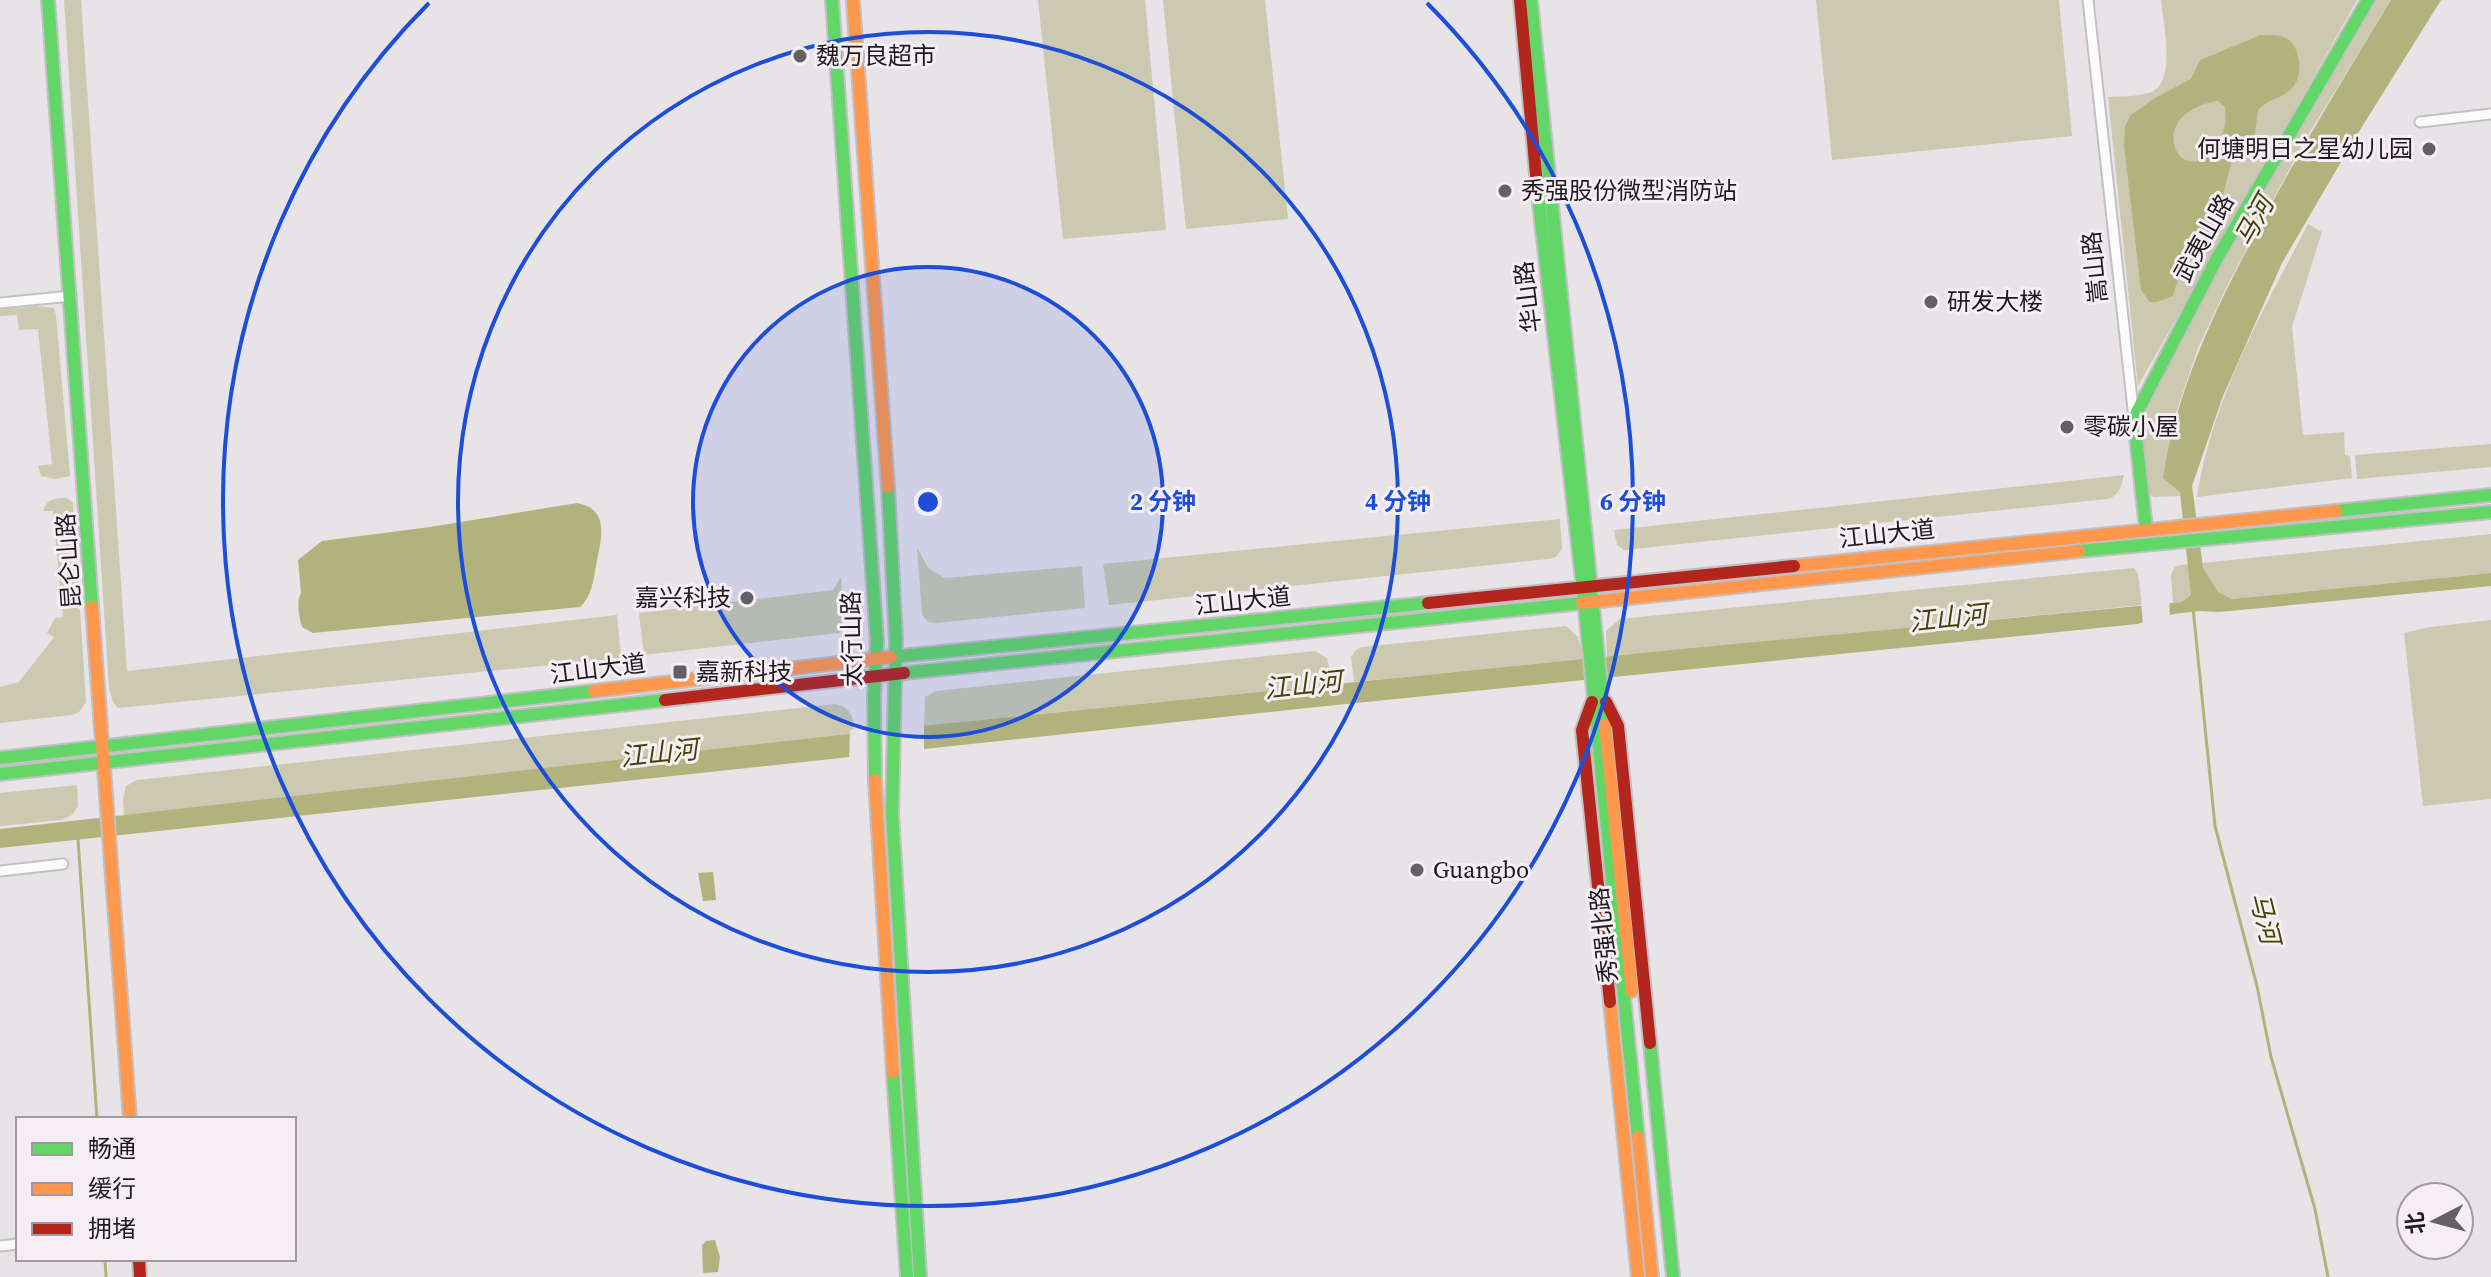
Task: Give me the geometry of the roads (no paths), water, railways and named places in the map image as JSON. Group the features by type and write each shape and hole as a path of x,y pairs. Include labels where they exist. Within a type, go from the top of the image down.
{"street":[{"name":"昆仑山路","path":"48,0 130,1117"},
{"name":"太行山路","path":"832,0 875,612 875,815 907,1277"},
{"name":"太行山路","path":"853,0 890,507 896,657 892,814 920,1277"},
{"name":"华山路","path":"1520,0 1540,212 1588,589"},
{"name":"华山路","path":"1531,0 1588,589"},
{"name":"嵩山路","path":"2088,0 2146,529"},
{"name":"武夷山路","path":"2134,418 2216,260 2368,0"},
{"path":"2420,122 2491,114"},
{"path":"0,303 71,296"},
{"name":"江山大道","path":"0,758 876,659 2491,495"},
{"name":"江山大道","path":"0,774 896,674 2148,544 2491,512"},
{"name":"秀强北路","path":"1588,589 1652,1277"},
{"path":"1598,693 1582,730 1638,1277"},
{"path":"1598,693 1618,726 1673,1277"},
{"name":"秀强北路","path":"1598,693 1660,1277"},
{"path":"0,871 63,864"}],"waterway":[{"name":"马河","path":"2193,608 2215,826 2257,986 2271,1057 2315,1209 2328,1277"},
{"path":"78,839 97,1117"},
{"path":"105,1261 106,1277"}],"place":[{"name":"魏万良超市","path":"800,56"},
{"name":"何塘明日之星幼儿园","path":"2429,149"},
{"name":"秀强股份微型消防站","path":"1505,191"},
{"name":"研发大楼","path":"1931,302"},
{"name":"零碳小屋","path":"2067,427"},
{"name":"嘉兴科技","path":"747,598"},
{"name":"嘉新科技","path":"680,672"},
{"name":"Guangbo","path":"1417,870"}],"water label":[{"name":"江山河","path":"1948,618"},
{"name":"江山河","path":"1303,685"},
{"name":"江山河","path":"659,753"}]}
